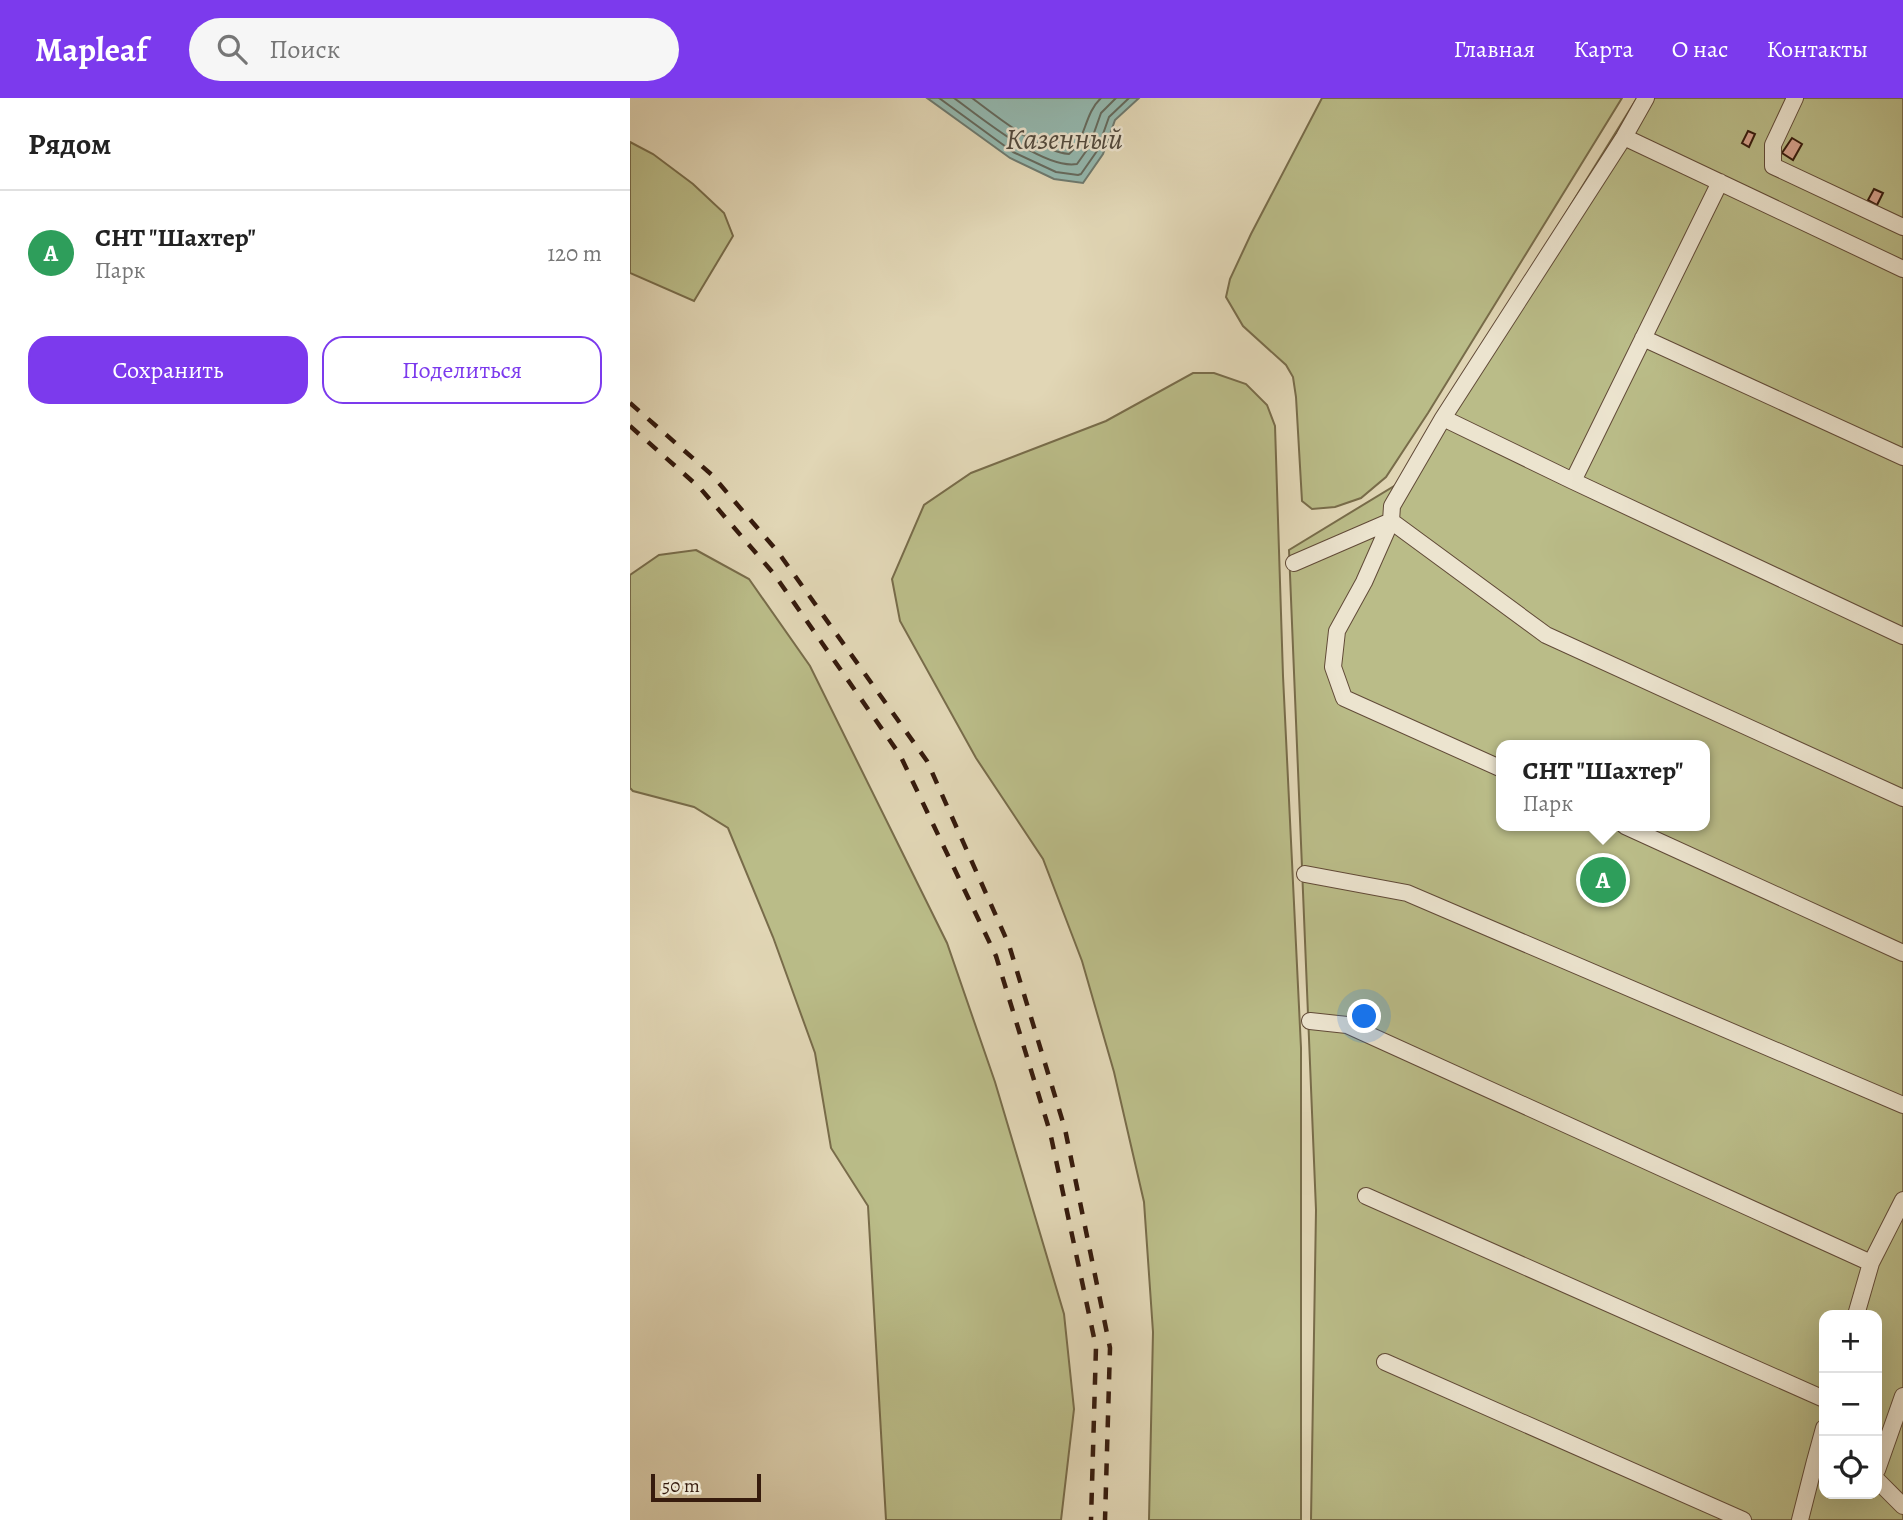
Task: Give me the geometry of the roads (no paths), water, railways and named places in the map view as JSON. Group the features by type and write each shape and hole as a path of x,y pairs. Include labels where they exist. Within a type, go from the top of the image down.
{"lane":[{"path":"1496,766 1344,698 1333,667 1336,631 1364,582 1391,521 1392,506 1443,418 1624,137 1646,98"},
{"path":"1795,98 1773,145 1773,166 1903,227"},
{"path":"1624,137 1903,269"},
{"path":"1573,481 1720,182"},
{"path":"1643,338 1903,457"},
{"path":"1443,418 1903,636"},
{"path":"1294,563 1391,521"},
{"path":"1391,521 1546,635 1903,798"},
{"path":"1636,831 1903,953"},
{"path":"1305,874 1407,893 1903,1105"},
{"path":"1310,1021 1347,1025 1871,1263"},
{"path":"1366,1196 1819,1397"},
{"path":"1857,1310 1871,1263 1903,1200"},
{"path":"1385,1362 1743,1520"},
{"path":"1882,1456 1903,1396"},
{"path":"1800,1520 1819,1465"},
{"path":"1882,1485 1903,1506"}],"water":[{"name":"Казенный","path":"927,98 1139,98 1115,120 1103,154 1083,183 1054,179 1010,158"}],"railway":[{"path":"630,403 712,475 778,552 927,761 1009,945 1065,1129 1110,1348 1105,1520"},
{"path":"630,426 700,488 774,574 900,755 996,956 1050,1132 1096,1347 1091,1520"}],"place":[{"name":"СНТ \"Шахтер\"","path":"1603,880"}]}
